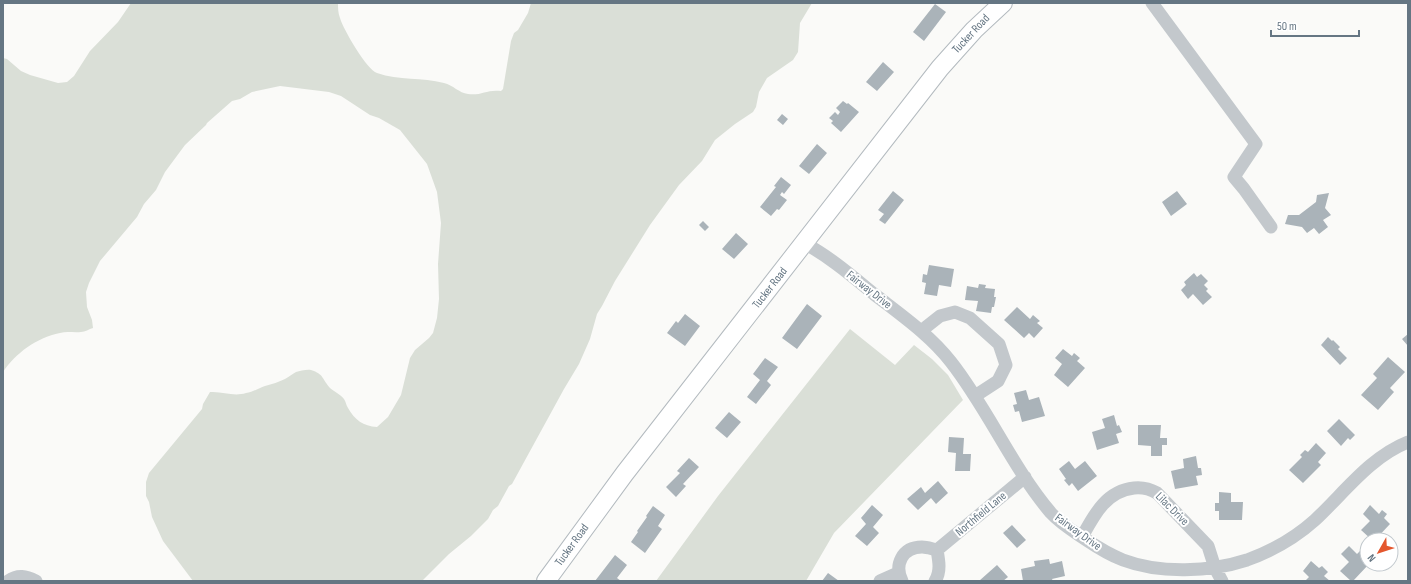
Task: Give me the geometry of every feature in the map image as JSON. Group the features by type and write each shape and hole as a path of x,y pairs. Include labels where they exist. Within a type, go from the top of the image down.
{"main road":[{"name":"Tucker Road","path":"546,581 625,473 940,68 974,30 1004,3"}],"street":[{"path":"1152,3 1256,144 1234,177 1271,227"},
{"name":"Fairway Drive","path":"804,243 829,259 921,331 949,360 975,396 1025,477 1052,513 1065,526 1082,538 1109,554 1124,560 1146,567 1168,569 1215,568 1238,563 1261,555 1297,535 1314,521 1368,468 1389,452 1408,442"},
{"path":"921,331 940,316 955,312 970,318 998,344 1006,365 998,381 975,396"},
{"name":"Northfield Lane","path":"938,550 1025,477"},
{"name":"Lilac Drive","path":"1082,538 1098,511 1113,495 1132,488 1151,489 1158,493 1208,546 1215,568 1222,581"},
{"path":"880,581 900,577 899,563 904,555 913,548 921,547 938,550 940,566 938,577 934,581"},
{"path":"8,581 12,578 27,576 36,581"}],"shaded area":[{"path":"131,3 338,3 339,16 346,31 367,65 377,73 394,77 436,81 450,85 468,94 477,94 501,91 503,89 511,41 514,33 518,30 528,13 531,3 812,3 800,23 798,52 793,60 767,78 759,92 756,107 753,112 715,140 702,161 679,185 650,225 615,281 597,314 590,339 579,364 512,484 509,486 498,506 493,510 488,519 471,536 449,554 422,581 193,581 163,541 152,517 149,502 146,496 146,482 149,473 202,409 203,404 210,392 241,394 254,391 280,381 296,372 304,370 311,370 318,373 330,388 344,399 348,408 360,422 377,427 388,417 401,395 410,358 415,350 433,333 437,318 439,299 438,264 441,223 437,192 427,164 400,130 379,118 370,115 341,96 329,92 280,86 252,92 240,99 232,101 185,145 165,172 156,190 144,204 137,217 100,261 86,292 87,307 92,320 93,328 82,332 63,332 51,335 27,347 8,365 3,372 3,58 7,59 21,71 30,75 58,83 67,82 74,76 90,51 118,22"},
{"path":"850,329 895,365 914,345 932,359 948,375 963,400 834,533 806,581 656,581 718,496"}],"building":[{"path":"935,4 946,12 924,41 913,32"},
{"path":"883,62 894,72 877,91 866,82"},
{"path":"843,101 859,112 841,132 831,123 833,121 829,118 835,112 838,115 840,112 836,108"},
{"path":"782,114 788,119 783,125 777,120"},
{"path":"817,144 827,153 809,174 799,166"},
{"path":"781,177 791,185 784,194 782,192 780,195 787,200 779,210 777,209 771,216 760,207 776,187 774,186"},
{"path":"893,191 904,200 885,224 879,220 884,214 878,210"},
{"path":"1177,191 1187,204 1171,216 1162,202"},
{"path":"1329,193 1325,208 1331,215 1323,220 1328,227 1319,234 1314,228 1307,233 1302,227 1285,224 1288,215 1299,215 1316,202 1317,195"},
{"path":"703,221 709,227 705,231 699,225"},
{"path":"736,233 748,244 734,259 722,249"},
{"path":"929,265 954,269 951,287 939,285 937,296 924,294 926,283 922,282 923,274 927,275"},
{"path":"1194,273 1197,277 1201,274 1208,281 1204,285 1208,289 1206,291 1212,297 1203,305 1193,294 1188,299 1181,290 1186,285 1184,282"},
{"path":"979,284 986,285 985,288 995,289 994,297 996,297 991,313 976,311 978,301 965,300 967,286 978,288"},
{"path":"807,304 822,316 797,349 782,338"},
{"path":"1017,307 1030,319 1033,315 1040,321 1037,323 1043,328 1034,338 1029,333 1024,338 1004,320"},
{"path":"685,314 700,326 685,346 667,333 676,321 678,323"},
{"path":"1408,334 1408,346 1402,339"},
{"path":"1328,337 1340,347 1338,349 1347,358 1340,365 1321,345"},
{"path":"1063,349 1072,356 1074,353 1080,358 1077,361 1085,368 1068,387 1054,375 1062,364 1055,358"},
{"path":"1388,357 1405,372 1390,388 1394,392 1378,410 1361,395 1377,378 1373,374"},
{"path":"765,358 778,367 767,381 771,385 756,404 747,397 760,380 753,374"},
{"path":"1026,390 1029,400 1039,397 1045,416 1022,422 1019,411 1015,412 1013,405 1017,404 1014,393"},
{"path":"729,412 741,422 727,438 715,428"},
{"path":"1114,415 1117,426 1119,425 1122,432 1116,434 1119,443 1097,450 1092,432 1105,428 1102,419"},
{"path":"1339,419 1355,435 1350,440 1348,438 1341,446 1327,431"},
{"path":"1138,425 1161,425 1160,438 1167,438 1167,445 1162,445 1162,456 1151,456 1151,446 1138,445"},
{"path":"949,437 964,438 963,454 971,454 970,471 955,471 956,453 948,452"},
{"path":"1316,443 1326,453 1318,462 1321,465 1303,483 1289,470 1302,457 1300,455 1305,450 1308,452"},
{"path":"1196,456 1198,468 1201,468 1202,475 1196,476 1198,485 1175,489 1171,471 1184,468 1183,459"},
{"path":"689,458 699,467 683,484 686,486 676,497 666,487 680,473 677,471"},
{"path":"1069,461 1075,469 1085,461 1097,476 1078,491 1072,483 1069,486 1064,480 1066,479 1059,469"},
{"path":"938,481 948,493 936,504 931,498 918,510 907,499 921,487 925,493"},
{"path":"1219,492 1231,493 1231,502 1243,502 1242,520 1219,520 1219,511 1215,511 1215,503 1219,503"},
{"path":"872,505 883,515 873,527 879,533 867,546 855,536 866,524 861,518"},
{"path":"1370,505 1379,514 1382,510 1387,514 1384,518 1390,524 1382,532 1363,532 1361,530 1370,521 1363,514"},
{"path":"653,506 665,515 658,526 662,529 645,553 631,542"},
{"path":"1012,525 1026,540 1017,548 1003,533"},
{"path":"1349,546 1357,554 1359,552 1359,572 1361,572 1353,581 1351,581 1340,571 1349,562 1341,554"},
{"path":"615,555 627,565 617,578 621,581 595,581"},
{"path":"1049,559 1050,564 1062,561 1065,576 1052,579 1053,581 1023,581 1021,569 1035,566 1034,561"},
{"path":"1311,561 1319,568 1322,566 1328,572 1324,576 1330,581 1305,581 1309,577 1303,571"},
{"path":"997,565 1008,577 1003,581 979,581"},
{"path":"828,573 839,581 822,581"}]}
